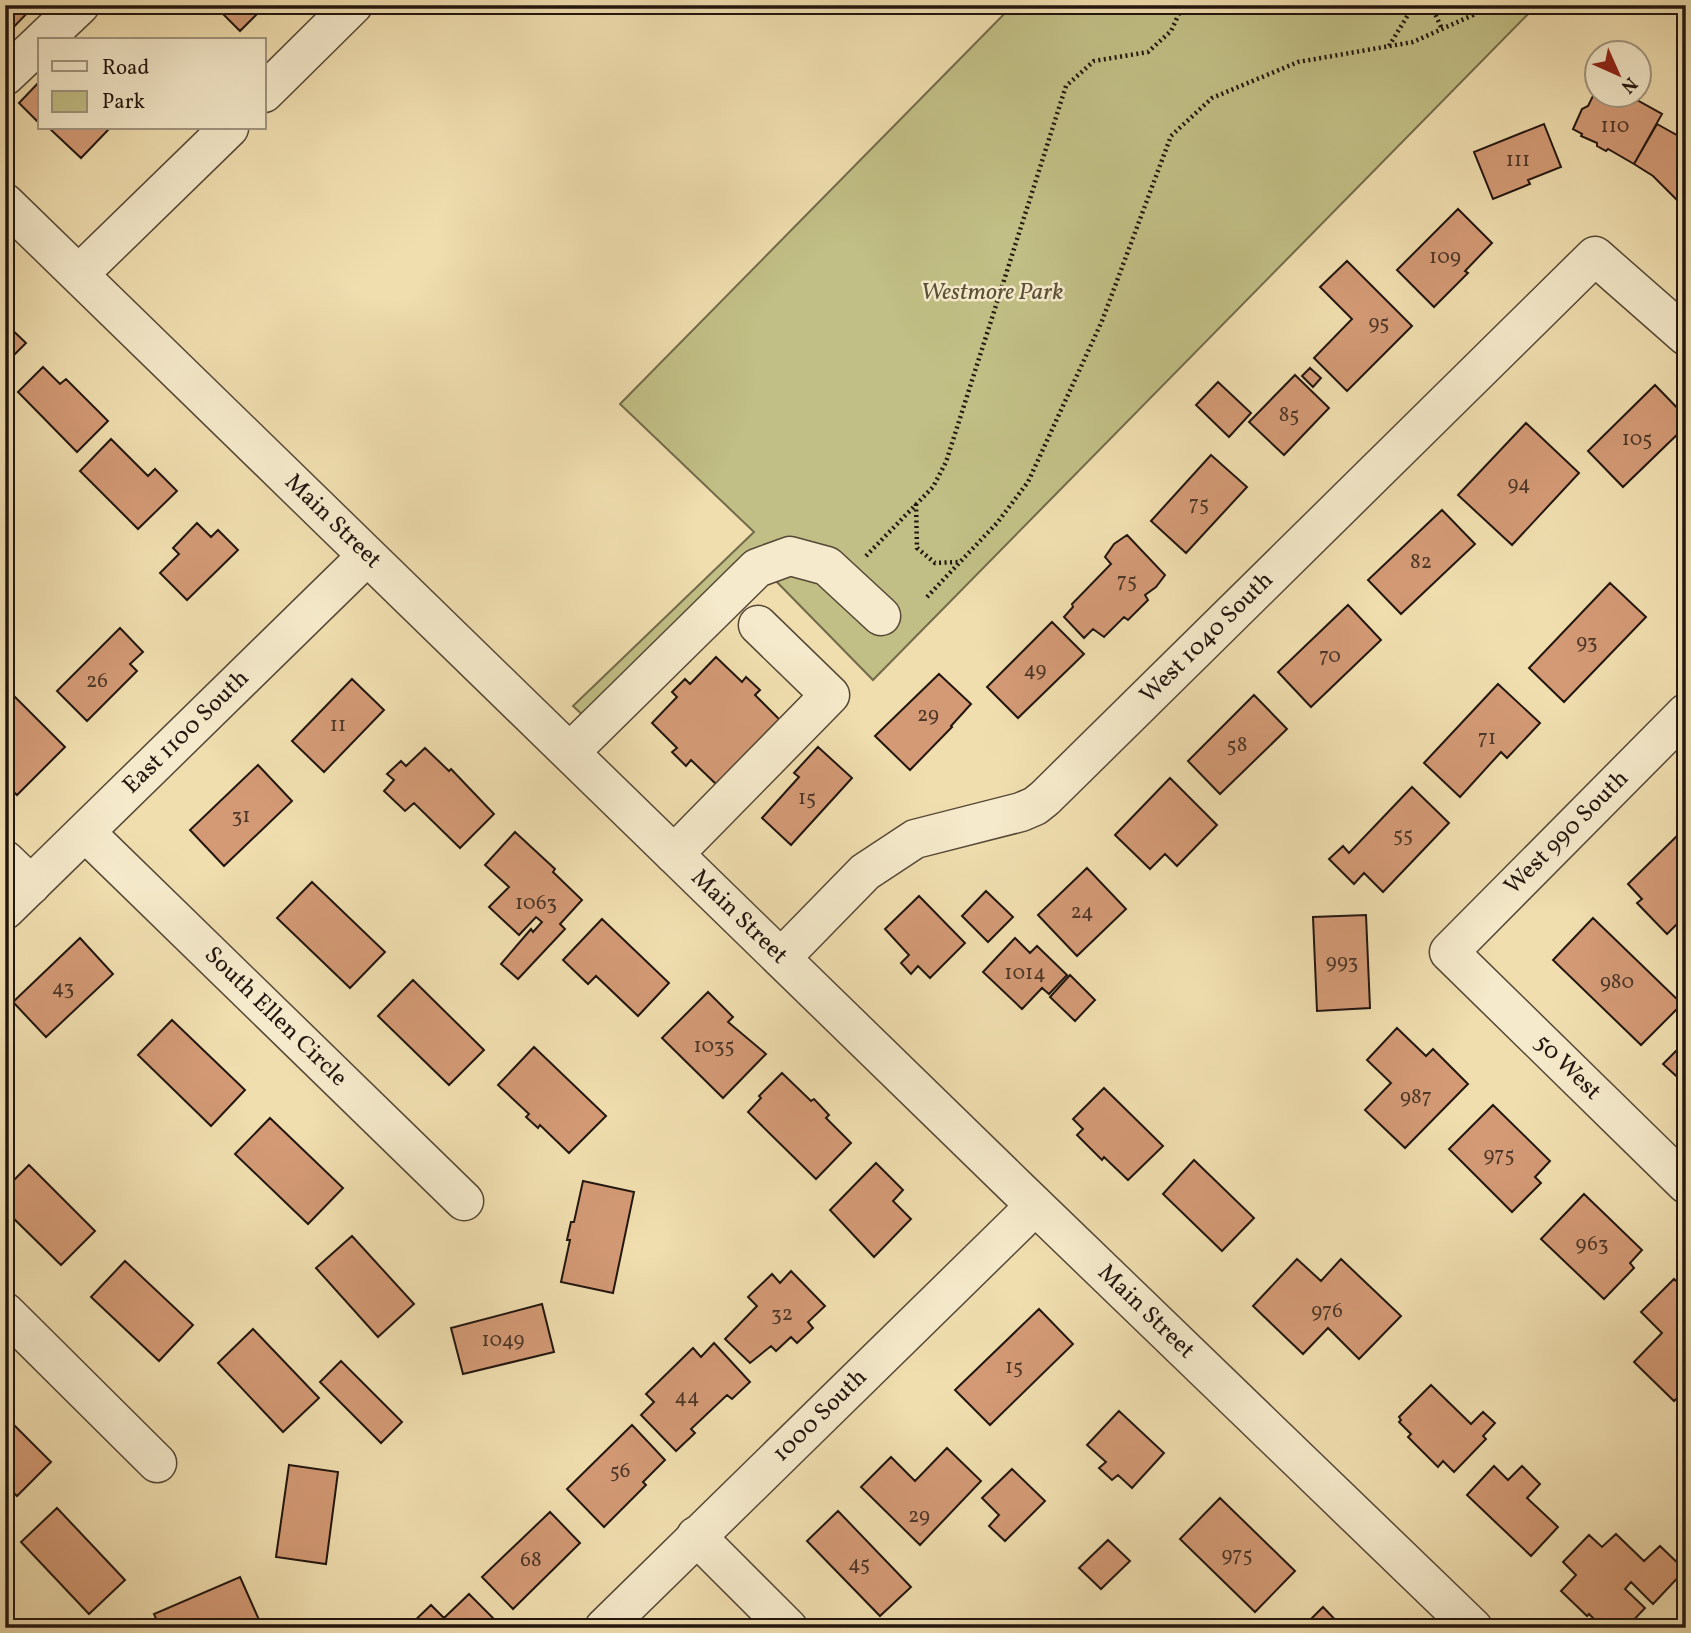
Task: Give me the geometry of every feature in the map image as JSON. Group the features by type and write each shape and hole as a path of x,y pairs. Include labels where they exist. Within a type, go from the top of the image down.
{"street":[{"path":"46,38 80,5"},
{"path":"266,91 354,5"},
{"path":"5,76 38,46"},
{"path":"79,274 227,130"},
{"name":"Main Street","path":"5,203 1035,1206 1473,1628"},
{"name":"West 1040 South","path":"782,957 865,872 915,839 1021,812 1045,798 1595,256 1686,336"},
{"name":"East 1100 South","path":"14,885 86,833 367,556"},
{"path":"570,752 757,568 790,556 827,566 881,616"},
{"path":"674,854 830,695 758,625"},
{"name":"West 990 South","path":"1449,952 1686,713"},
{"name":"South Ellen Circle","path":"86,833 464,1201"},
{"name":"50 West","path":"1449,952 1686,1184"},
{"name":"1000 South","path":"604,1628 1035,1206"},
{"path":"5,1312 157,1463"},
{"path":"696,1536 788,1628"}],"path":[{"path":"875,546 933,487 946,462 1066,86 1094,61 1148,52 1171,31 1183,5"},
{"path":"1389,46 1414,5"},
{"path":"1431,5 1442,29"},
{"path":"927,597 997,523 1028,482 1102,321 1171,136 1212,98 1298,62 1413,41 1473,15 1483,5"},
{"path":"916,504 916,548 935,563 960,562"}],"green space":[{"name":"Westmore Park","path":"1013,5 1537,5 873,680 768,573 602,733 573,706 754,532 620,404"}],"building":[{"path":"5,5 35,5 5,36"},
{"path":"214,5 266,5 240,31"},
{"path":"38,83 38,122 19,103"},
{"path":"1651,108 1662,114 1634,164 1608,149 1606,151 1597,146 1597,143 1573,129 1582,109"},
{"path":"1544,124 1561,167 1528,180 1530,184 1493,199 1474,152"},
{"path":"1657,124 1684,139 1686,137 1686,201 1682,205 1653,176 1634,164"},
{"path":"51,130 108,130 81,158"},
{"path":"1458,209 1492,243 1465,271 1468,273 1434,307 1397,270"},
{"path":"1347,261 1412,326 1347,391 1314,358 1352,319 1320,287"},
{"path":"5,323 26,343 5,364"},
{"path":"43,367 60,384 66,379 108,421 77,452 18,392"},
{"path":"1310,368 1321,378 1313,387 1302,376"},
{"path":"1295,375 1329,408 1284,455 1249,422"},
{"path":"1218,382 1251,413 1229,437 1196,405"},
{"path":"1655,385 1686,417 1686,426 1623,487 1588,451"},
{"path":"1526,423 1579,473 1512,545 1458,495"},
{"path":"111,439 148,476 155,469 177,491 138,529 80,471"},
{"path":"1211,455 1247,487 1186,553 1151,521"},
{"path":"1442,510 1475,544 1401,614 1368,580"},
{"path":"197,523 211,537 218,530 238,550 187,600 160,573 179,554 173,548"},
{"path":"1127,535 1165,575 1156,587 1145,595 1148,600 1128,620 1124,617 1104,637 1093,629 1084,638 1064,617 1073,607 1072,604 1111,564 1105,557 1114,544"},
{"path":"1610,583 1646,617 1564,702 1529,668"},
{"path":"1348,605 1381,640 1311,707 1278,672"},
{"path":"1052,622 1084,654 1018,718 987,687"},
{"path":"120,628 143,652 130,664 137,671 87,721 57,691"},
{"path":"716,657 742,682 746,677 760,690 755,695 781,721 717,785 691,760 686,766 672,752 677,748 652,723 677,697 672,692 685,679 690,684"},
{"path":"939,674 971,704 910,770 875,736"},
{"path":"352,679 384,710 324,772 292,741"},
{"path":"1498,684 1540,723 1507,758 1501,752 1460,797 1424,763"},
{"path":"13,695 65,747 17,795 5,784 5,702"},
{"path":"1254,695 1287,729 1220,794 1188,761"},
{"path":"818,747 852,778 791,845 762,818 799,777 794,773"},
{"path":"425,748 449,771 451,769 494,814 460,848 414,803 405,811 384,791 394,780 387,774 401,761 406,766"},
{"path":"258,765 292,801 224,866 190,830"},
{"path":"1170,778 1217,825 1177,866 1165,854 1150,869 1115,835"},
{"path":"1412,787 1449,823 1383,892 1364,873 1354,884 1329,859 1343,846 1349,853"},
{"path":"515,832 555,869 553,872 582,900 560,924 565,929 518,979 501,964 531,929 533,932 542,922 536,917 519,935 489,907 509,887 485,865"},
{"path":"1681,832 1686,837 1686,915 1667,934 1637,903 1642,899 1628,884"},
{"path":"1087,868 1126,909 1077,956 1038,915"},
{"path":"312,882 385,952 350,988 277,918"},
{"path":"986,891 1013,917 988,942 962,916"},
{"path":"919,896 965,943 930,978 918,966 911,974 901,963 909,955 885,929"},
{"path":"1366,915 1370,1008 1317,1011 1313,917"},
{"path":"1593,918 1682,1004 1641,1045 1553,960"},
{"path":"602,919 669,983 638,1016 596,976 588,984 563,960"},
{"path":"80,938 113,974 46,1037 13,1002"},
{"path":"1015,938 1030,953 1037,946 1067,975 1049,994 1042,988 1022,1009 983,972"},
{"path":"1070,975 1095,1000 1075,1021 1050,997"},
{"path":"413,980 484,1050 449,1085 378,1016"},
{"path":"708,992 733,1017 728,1022 766,1054 723,1098 662,1038"},
{"path":"172,1020 245,1090 211,1126 138,1055"},
{"path":"1397,1028 1426,1056 1433,1049 1468,1084 1405,1148 1365,1110 1391,1083 1367,1060"},
{"path":"1686,1041 1686,1085 1663,1064"},
{"path":"534,1047 606,1116 569,1153 540,1125 538,1128 526,1117 529,1114 498,1085"},
{"path":"782,1073 811,1101 814,1099 829,1115 826,1118 851,1143 816,1179 748,1112 761,1098 759,1096"},
{"path":"1104,1088 1163,1146 1128,1180 1104,1157 1102,1160 1077,1135 1083,1129 1073,1119"},
{"path":"1493,1105 1550,1161 1535,1177 1541,1183 1512,1212 1449,1149"},
{"path":"270,1118 343,1188 308,1224 235,1154"},
{"path":"1194,1160 1254,1218 1222,1251 1163,1194"},
{"path":"876,1163 903,1190 893,1201 911,1219 874,1257 830,1210"},
{"path":"29,1165 95,1231 61,1265 5,1210 5,1189"},
{"path":"583,1181 634,1192 613,1293 561,1282 570,1240 567,1240"},
{"path":"1584,1194 1642,1250 1630,1263 1634,1268 1604,1299 1541,1239"},
{"path":"352,1236 414,1304 378,1337 316,1268"},
{"path":"1297,1259 1321,1281 1341,1259 1401,1316 1359,1359 1328,1328 1303,1354 1253,1306"},
{"path":"125,1261 193,1325 159,1361 91,1297"},
{"path":"791,1271 825,1306 808,1322 813,1328 797,1343 791,1337 776,1351 771,1346 750,1363 725,1339 757,1306 748,1297 772,1274 780,1283"},
{"path":"1674,1279 1686,1290 1686,1390 1674,1401 1634,1362 1662,1333 1641,1312"},
{"path":"542,1304 554,1352 463,1374 451,1328"},
{"path":"1039,1309 1073,1344 990,1425 955,1390"},
{"path":"253,1329 319,1398 283,1432 218,1363"},
{"path":"714,1343 750,1382 732,1399 727,1395 691,1429 695,1433 676,1451 641,1415 654,1402 646,1394 693,1348 701,1357"},
{"path":"341,1361 402,1422 381,1443 320,1382"},
{"path":"1431,1385 1471,1424 1483,1412 1495,1423 1483,1436 1486,1439 1454,1472 1443,1461 1438,1467 1408,1437 1411,1434 1399,1422 1399,1417"},
{"path":"1119,1411 1164,1453 1132,1488 1118,1475 1112,1480 1099,1468 1106,1462 1087,1445"},
{"path":"5,1416 51,1462 17,1496 5,1485"},
{"path":"632,1425 665,1460 643,1482 646,1485 604,1527 567,1489"},
{"path":"947,1448 981,1481 920,1545 861,1487 891,1457 915,1481"},
{"path":"289,1465 338,1472 326,1564 276,1557"},
{"path":"1494,1466 1508,1480 1522,1466 1540,1484 1527,1498 1558,1527 1531,1556 1467,1495"},
{"path":"1012,1469 1045,1501 1005,1541 989,1526 999,1515 982,1498"},
{"path":"1220,1498 1295,1571 1255,1612 1180,1539"},
{"path":"57,1508 125,1580 89,1614 21,1542"},
{"path":"838,1511 911,1587 880,1616 807,1541"},
{"path":"550,1512 580,1543 513,1609 482,1577"},
{"path":"1616,1534 1644,1561 1660,1546 1685,1570 1653,1604 1631,1582 1625,1589 1645,1608 1626,1628 1603,1628 1561,1591 1576,1575 1563,1562 1589,1535 1602,1547"},
{"path":"1108,1540 1130,1561 1101,1589 1079,1568"},
{"path":"240,1577 260,1622 246,1628 160,1628 154,1614"},
{"path":"469,1594 499,1624 496,1628 407,1628 431,1605 444,1618"},
{"path":"1323,1607 1343,1628 1302,1628"}]}
